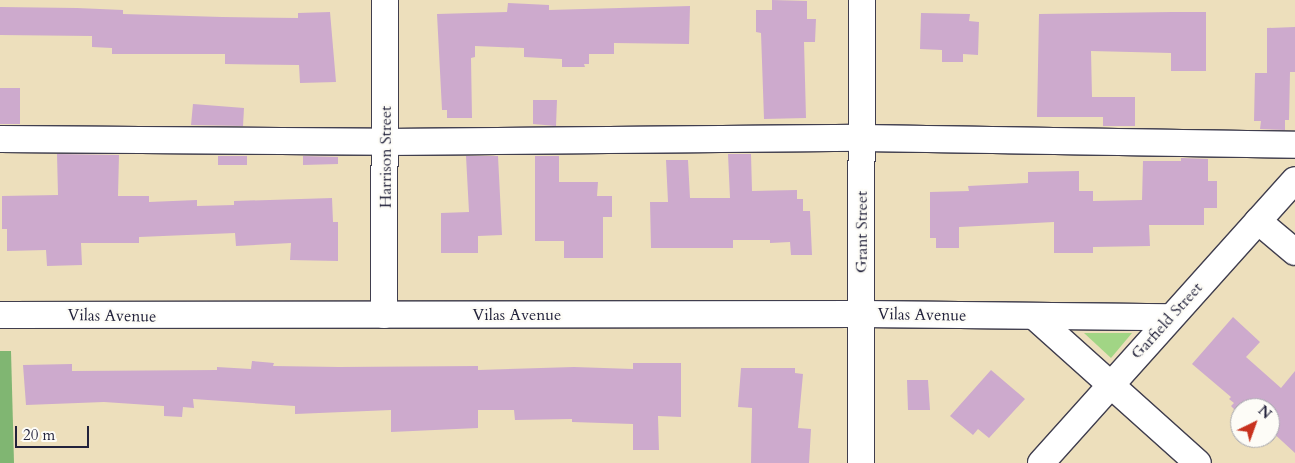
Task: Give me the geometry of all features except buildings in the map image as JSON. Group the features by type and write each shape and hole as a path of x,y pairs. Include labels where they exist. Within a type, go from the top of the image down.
{"street":[{"name":"Harrison Street","path":"384,315 385,0"},
{"name":"Grant Street","path":"861,463 862,0"},
{"path":"0,139 386,142 862,138 1295,145"},
{"name":"Garfield Street","path":"1041,463 1170,317 1295,180"},
{"path":"1258,221 1295,252"},
{"name":"Vilas Avenue","path":"0,315 862,314 1170,317"},
{"path":"1034,316 1198,463"}],"green space":[{"path":"1084,333 1132,333 1111,358"},
{"path":"0,351 11,351 14,463 0,463"}]}
